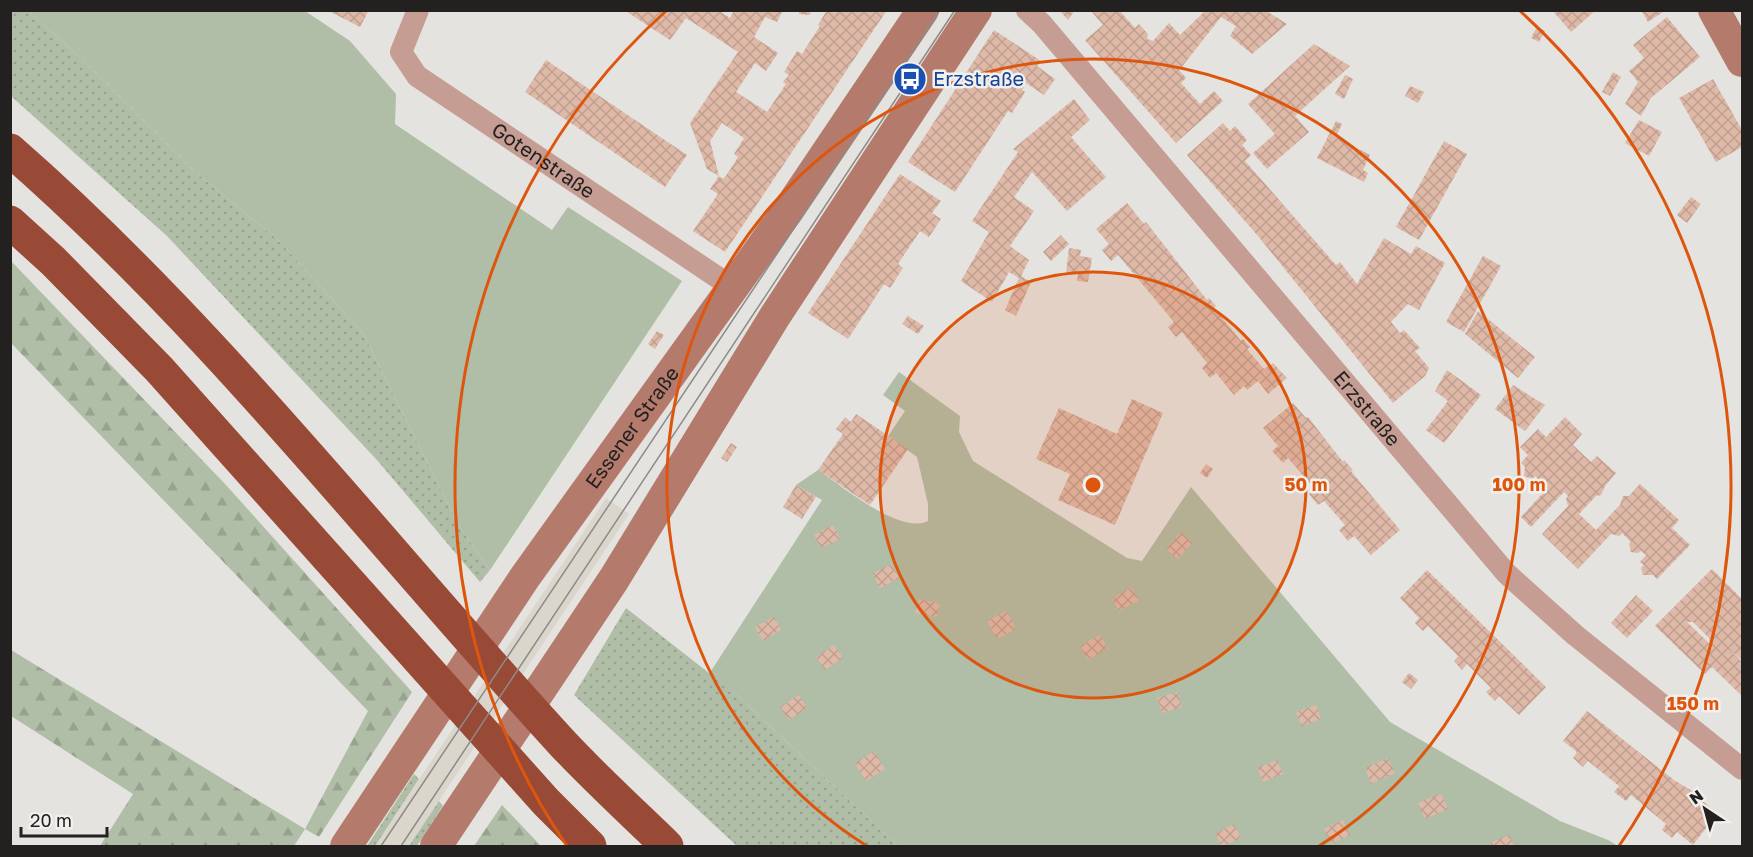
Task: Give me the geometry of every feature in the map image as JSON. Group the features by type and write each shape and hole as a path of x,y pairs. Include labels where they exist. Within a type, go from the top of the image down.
{"highway":[{"path":"10,150 59,193 184,318 273,413 565,745 667,846"},
{"path":"10,222 53,261 159,369 538,794 590,846"}],"main road":[{"name":"Essener Straße","path":"346,846 525,577 787,213 923,10"},
{"path":"436,846 576,636 775,316 976,10"},
{"path":"1714,10 1743,61"}],"street":[{"name":"Gotenstraße","path":"418,10 401,52 417,76 732,287"},
{"name":"Erzstraße","path":"1027,10 1042,24 1506,573 1575,636 1743,769"}],"shaded area":[{"path":"606,498 629,514 409,846 375,846"}],"green space":[{"path":"11,11 28,11 84,61 193,170 278,240 363,333 458,524 490,570 480,582 377,460 167,236 11,96"},
{"path":"28,11 305,11 350,41 396,94 395,124 552,230 568,207 682,281 490,570 458,524 363,333 278,240 193,170 84,61"},
{"path":"11,261 226,485 412,692 319,837 305,829 368,711 11,343"},
{"path":"899,372 960,416 959,432 973,461 1127,558 1142,561 1191,487 1390,722 1560,821 1618,846 898,846 737,695 709,674 822,500 796,485 818,470 856,497 887,515 902,521 916,523 928,521 928,504 917,457 888,436 905,411 883,395"},
{"path":"626,608 737,695 898,846 737,846 574,695"},
{"path":"11,650 305,829 294,846 100,846 133,794 11,716"},
{"path":"414,774 419,779 375,846 367,846"},
{"path":"439,801 443,806 417,846 409,846"},
{"path":"502,805 541,846 474,846"}],"building":[{"path":"327,10 369,10 360,27"},
{"path":"624,10 718,10 730,18 734,10 783,10 777,22 765,17 754,37 778,53 766,71 755,63 736,92 767,112 786,84 783,82 789,75 784,72 797,51 802,54 820,26 818,25 827,10 835,13 837,10 887,10 725,252 693,231 718,194 710,189 719,176 707,169 690,123 738,52 686,18 670,40","holes":["722,123 744,138 734,154 738,157 728,173 723,179 719,176 710,141"]},
{"path":"799,10 811,10 810,15 799,14"},
{"path":"1059,10 1075,10 1068,20"},
{"path":"1090,10 1119,10 1135,28 1139,24 1148,34 1147,39 1153,41 1169,23 1180,35 1206,10 1265,10 1287,24 1252,54 1230,36 1236,26 1221,17 1181,68 1175,65 1186,78 1181,83 1200,104 1214,91 1223,101 1176,143 1085,40 1103,25"},
{"path":"1552,10 1596,10 1571,32"},
{"path":"1641,10 1666,10 1648,22"},
{"path":"1667,17 1700,57 1651,98 1641,116 1625,104 1638,82 1629,71 1644,58 1633,45"},
{"path":"1537,27 1545,31 1539,42 1531,38"},
{"path":"994,30 1041,61 1037,66 1055,79 1044,95 1026,83 1022,90 1025,92 1012,113 1008,111 955,192 908,162"},
{"path":"1314,44 1350,66 1295,116 1309,132 1267,169 1253,153 1275,134 1248,104"},
{"path":"546,60 687,155 665,187 525,92"},
{"path":"1613,72 1621,77 1610,96 1602,92"},
{"path":"1345,75 1353,79 1344,99 1335,94"},
{"path":"1713,79 1742,130 1742,147 1716,162 1679,98"},
{"path":"1410,86 1424,92 1418,103 1405,96"},
{"path":"1074,99 1090,120 1071,137 1106,177 1067,211 1032,172 1014,197 1034,211 1010,246 1029,260 1021,276 1031,282 1016,316 1005,310 1019,278 1009,272 992,302 961,281 989,232 972,221 1018,152 1013,149"},
{"path":"1639,120 1662,132 1649,156 1625,143"},
{"path":"1336,121 1342,124 1336,137 1370,155 1363,170 1368,173 1364,182 1317,158"},
{"path":"1223,123 1230,131 1235,126 1247,140 1242,145 1251,155 1245,161 1336,265 1340,262 1357,284 1384,238 1411,254 1416,246 1445,263 1419,310 1408,304 1391,322 1400,333 1404,330 1420,348 1415,351 1429,368 1425,376 1393,403 1258,236 1187,155"},
{"path":"1444,141 1467,154 1419,240 1396,227"},
{"path":"900,174 941,201 932,213 941,219 929,237 920,231 898,264 903,268 890,288 884,284 848,339 808,313"},
{"path":"1691,197 1701,204 1687,223 1677,215"},
{"path":"1127,203 1144,224 1146,222 1207,300 1209,298 1216,306 1214,308 1241,341 1243,339 1250,347 1247,349 1264,369 1273,363 1287,378 1268,394 1258,381 1247,390 1244,386 1234,395 1216,373 1210,378 1202,368 1207,363 1182,332 1176,337 1168,327 1174,322 1118,255 1111,261 1102,250 1109,244 1096,229"},
{"path":"1061,235 1069,244 1051,261 1043,252"},
{"path":"1069,248 1081,250 1080,256 1092,258 1088,282 1077,281 1078,274 1066,273"},
{"path":"1483,256 1501,266 1464,332 1446,322"},
{"path":"1478,311 1535,357 1518,378 1465,334"},
{"path":"908,316 924,326 918,334 902,324"},
{"path":"657,331 664,335 655,349 648,344"},
{"path":"1447,370 1481,395 1444,443 1426,430 1448,401 1435,391"},
{"path":"1513,385 1545,405 1525,431 1495,409"},
{"path":"1132,399 1163,413 1115,525 1058,500 1070,474 1036,459 1059,408 1117,434"},
{"path":"1293,403 1306,418 1308,417 1343,462 1344,460 1353,470 1351,471 1400,530 1371,555 1354,536 1348,541 1339,530 1345,525 1324,501 1318,505 1309,494 1315,489 1288,458 1283,463 1272,451 1278,446 1263,428"},
{"path":"856,414 908,449 870,505 818,470 843,434 836,429 845,417 851,422"},
{"path":"1565,417 1582,434 1573,445 1591,462 1597,456 1616,473 1601,495 1596,496 1579,514 1596,530 1620,505 1623,496 1629,496 1640,484 1679,520 1672,528 1690,545 1657,579 1653,575 1643,575 1641,568 1644,565 1640,562 1646,555 1641,551 1631,552 1629,544 1631,542 1622,533 1620,536 1611,534 1578,569 1542,534 1568,506 1566,499 1568,496 1564,492 1531,527 1521,517 1543,493 1544,485 1535,476 1532,479 1524,476 1525,467 1521,463 1528,455 1520,447 1538,429 1546,437"},
{"path":"731,443 737,447 727,462 721,458"},
{"path":"1206,464 1213,469 1207,478 1200,473"},
{"path":"796,485 816,497 802,519 783,507"},
{"path":"833,525 840,539 821,548 814,535"},
{"path":"1181,532 1192,543 1178,559 1166,549"},
{"path":"891,564 899,578 880,588 872,574"},
{"path":"1712,569 1742,599 1742,660 1729,649 1742,662 1742,696 1712,667 1705,674 1655,626","holes":["1687,622 1693,622 1709,638 1710,644"]},
{"path":"1427,570 1546,687 1519,715 1499,696 1495,701 1486,692 1491,688 1467,664 1462,670 1454,661 1458,656 1428,626 1423,631 1415,623 1419,618 1400,598"},
{"path":"1131,587 1139,600 1119,611 1112,599"},
{"path":"1636,595 1653,611 1627,638 1611,623"},
{"path":"919,599 940,604 937,617 915,613"},
{"path":"1006,611 1016,629 997,639 987,621"},
{"path":"774,617 781,630 763,641 755,627"},
{"path":"1100,635 1108,648 1088,660 1080,646"},
{"path":"834,645 843,658 825,670 816,657"},
{"path":"1409,673 1418,680 1411,689 1402,682"},
{"path":"1178,692 1182,707 1162,713 1157,698"},
{"path":"799,695 807,708 789,720 780,707"},
{"path":"1316,705 1321,719 1301,726 1296,712"},
{"path":"1587,711 1674,780 1692,791 1717,814 1693,845 1677,832 1672,838 1662,830 1666,824 1631,795 1626,801 1614,792 1619,786 1588,761 1583,767 1573,758 1577,752 1563,741"},
{"path":"874,751 885,769 866,781 855,763"},
{"path":"1388,758 1395,773 1371,784 1365,768"},
{"path":"1277,760 1283,774 1263,782 1257,768"},
{"path":"1441,793 1448,809 1425,819 1418,803"},
{"path":"1343,820 1350,835 1331,844 1324,829"},
{"path":"1234,824 1241,838 1222,846 1215,834"},
{"path":"1509,835 1514,846 1491,846 1490,843"}],"tram line":[{"path":"381,846 940,10"},
{"path":"401,846 955,10"}],"place":[{"name":"Erzstraße","path":"910,79"}]}
